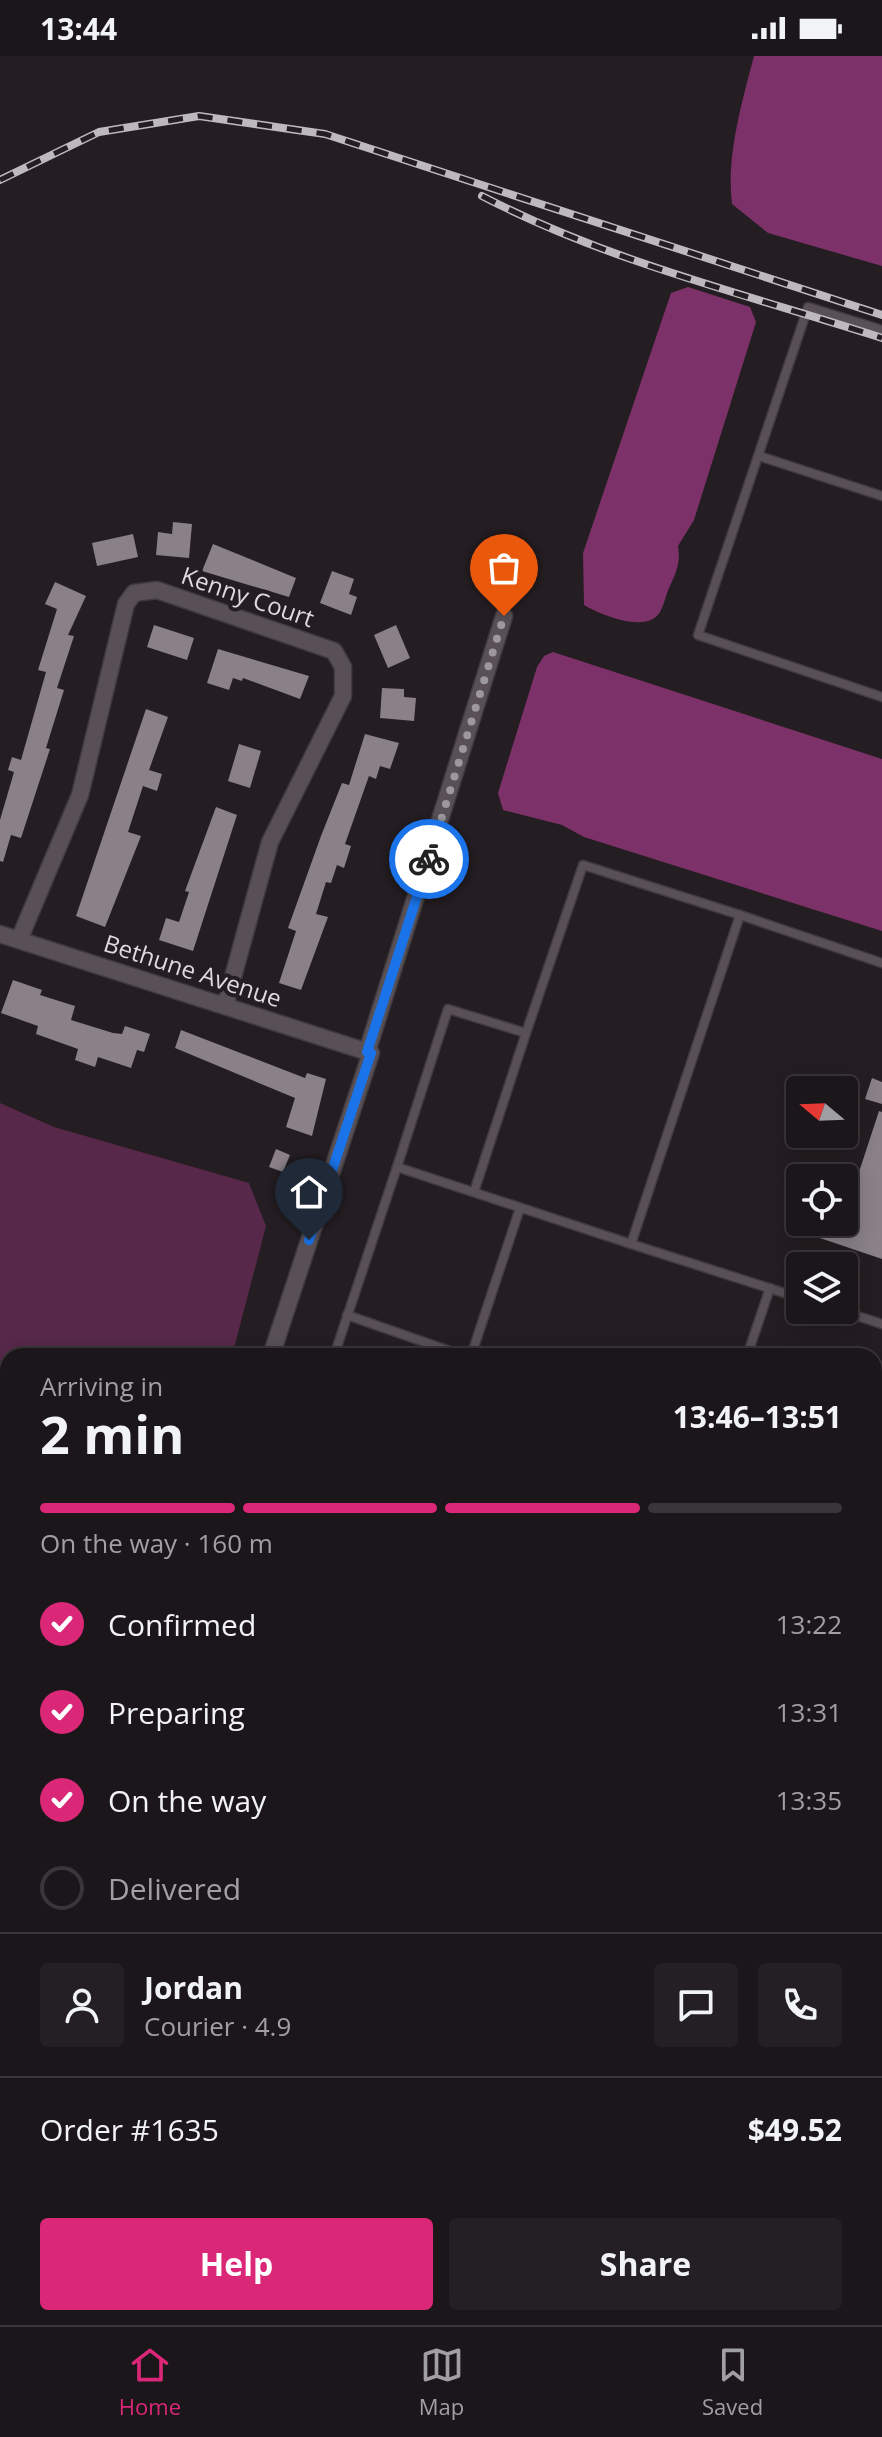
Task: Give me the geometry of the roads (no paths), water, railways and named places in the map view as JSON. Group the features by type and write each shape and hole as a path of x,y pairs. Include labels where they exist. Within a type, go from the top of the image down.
{"street":[{"name":"Kenny Court","path":"19,940 80,795 126,604 134,593 157,590 334,651 343,667 343,696 270,842 225,1006"},
{"path":"274,1348 504,616"},
{"name":"Bethune Avenue","path":"0,934 369,1052"}],"lane":[{"path":"882,330 808,307 698,635 882,697"},
{"path":"759,456 882,496"},
{"path":"474,1192 583,865 882,963"},
{"path":"631,1244 740,915"},
{"path":"337,1348 448,1009 526,1033"},
{"path":"397,1167 786,1293"},
{"path":"474,1348 520,1208"},
{"path":"750,1348 770,1288"},
{"path":"347,1315 441,1348"},
{"path":"858,1316 882,1324"}],"railway":[{"path":"0,180 99,132 199,116 325,134 882,315"},
{"path":"482,196 578,240 628,258 882,338"}]}
